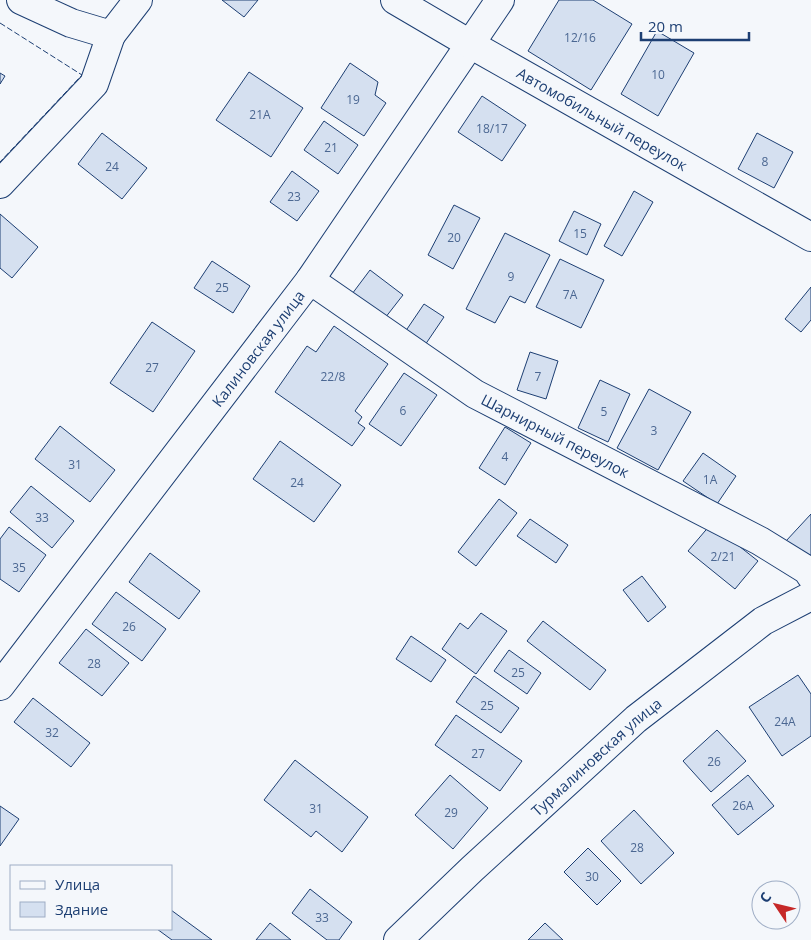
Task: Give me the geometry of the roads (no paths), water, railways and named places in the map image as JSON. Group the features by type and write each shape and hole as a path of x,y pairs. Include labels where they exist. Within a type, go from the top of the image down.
{"street":[{"path":"21,0 71,23 111,36"},
{"path":"0,184 94,84 111,36 138,0"},
{"name":"Автомобильный переулок","path":"395,0 811,237"},
{"name":"Калиновская улица","path":"0,686 310,280 500,0"},
{"name":"Шарнирный переулок","path":"310,280 475,394 760,541 807,570 811,576"},
{"name":"Турмалиновская улица","path":"398,940 472,869 636,719 763,621 811,596"}]}
